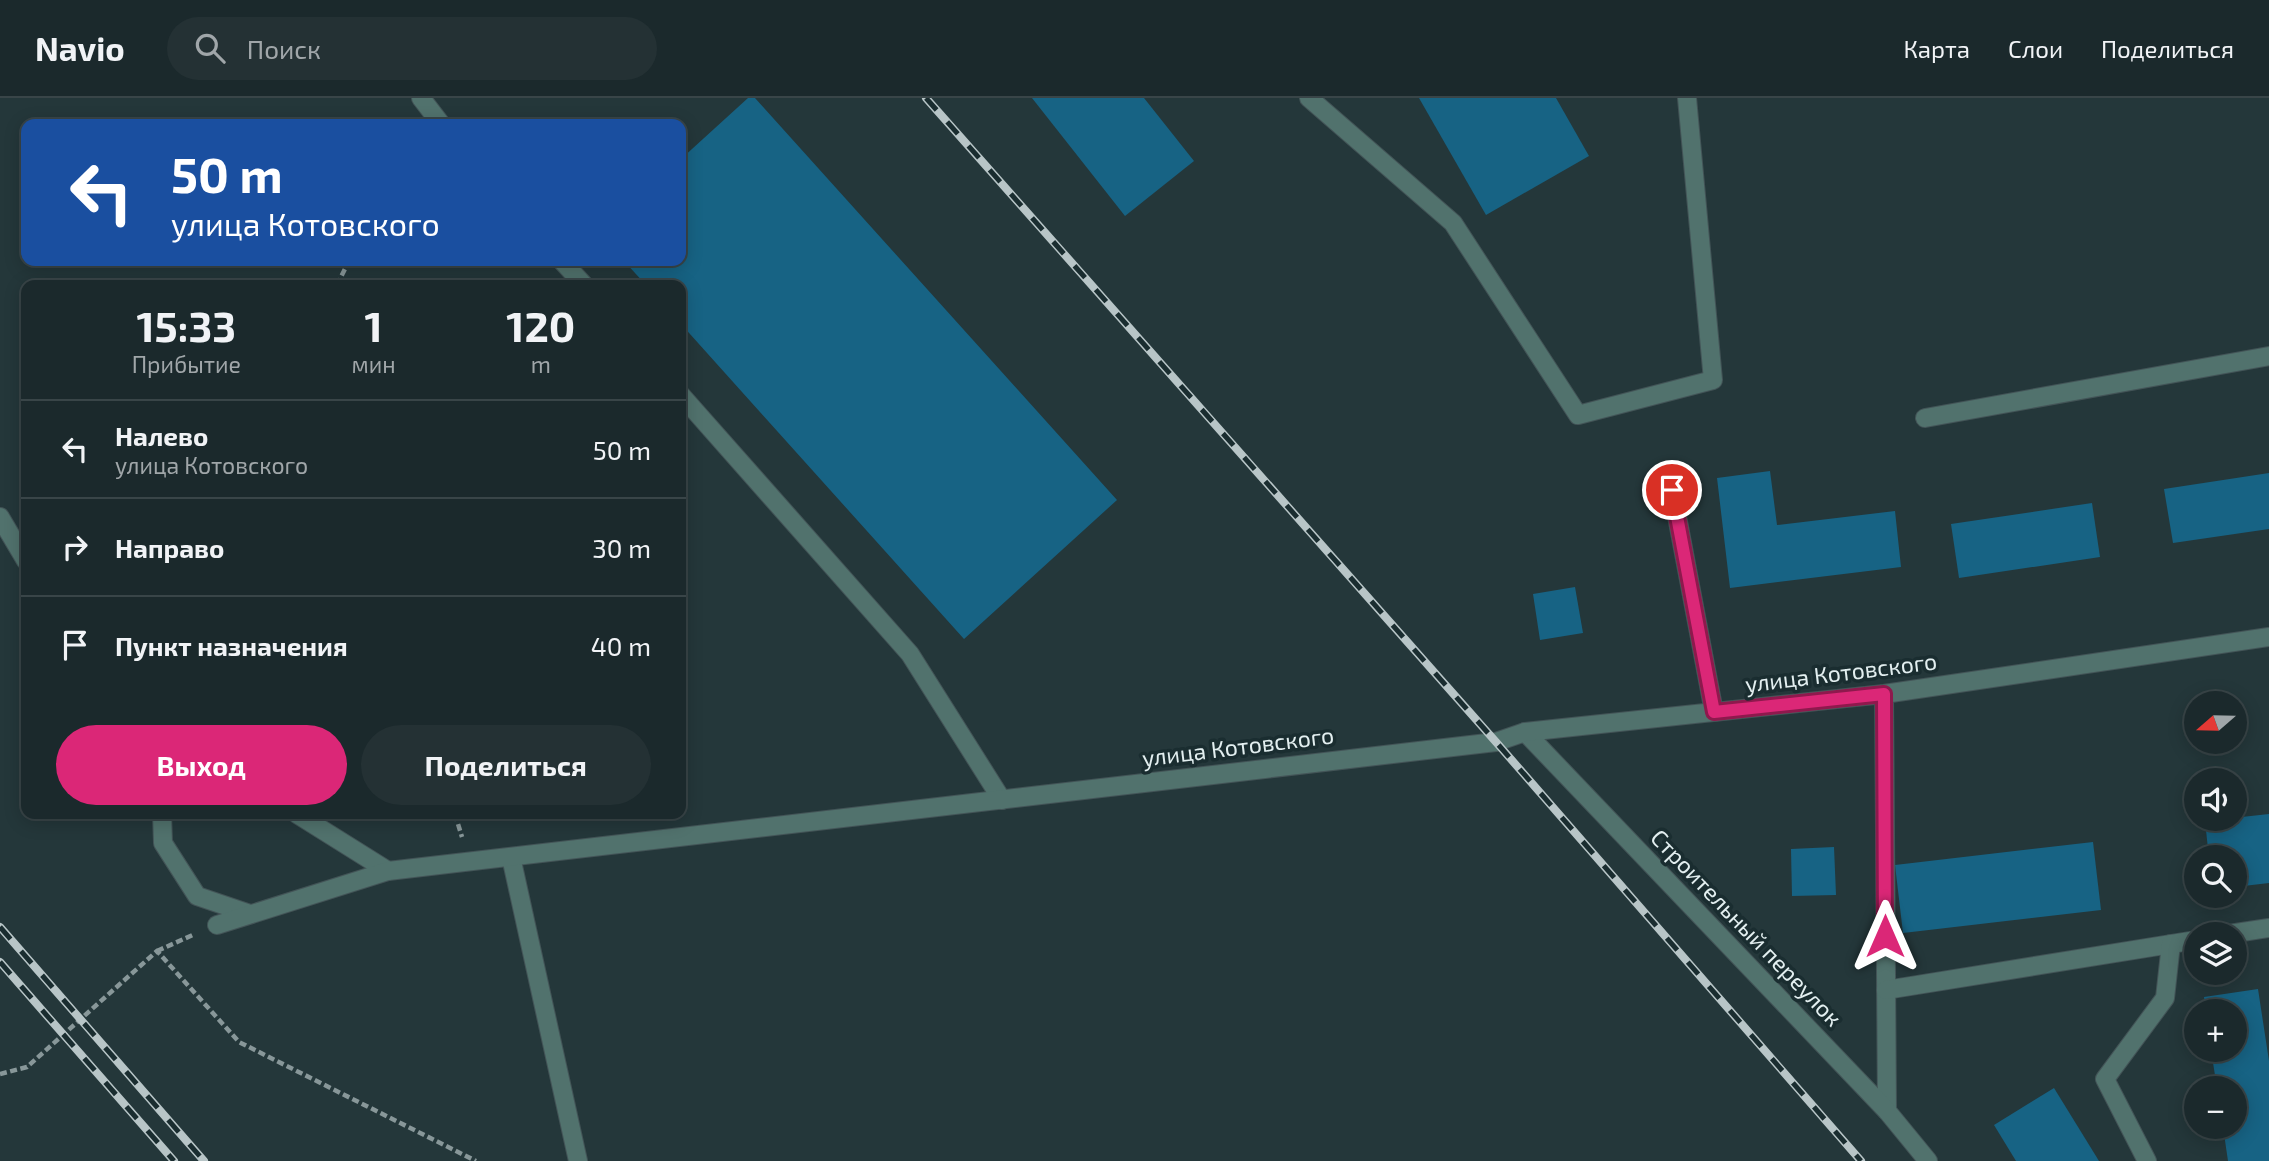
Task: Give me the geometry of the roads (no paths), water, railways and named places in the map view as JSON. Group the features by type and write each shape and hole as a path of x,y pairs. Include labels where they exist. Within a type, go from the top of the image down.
{"street":[{"path":"421,98 437,119"},
{"path":"1308,98 1453,223 1578,415 1713,380 1687,98"},
{"path":"567,266 579,280"},
{"path":"1925,418 2269,356"},
{"path":"686,401 910,654 1002,800"},
{"path":"1672,490 1714,712"},
{"path":"0,517 21,553"},
{"name":"улица Котовского","path":"216,925 388,871 1496,742 1525,732 1884,694 2269,637"},
{"path":"1884,694 1887,1111"},
{"name":"Строительный переулок","path":"1525,732 1887,1111 1928,1161"},
{"path":"162,819 163,843 197,896 250,915"},
{"path":"305,819 388,871"},
{"path":"511,857 578,1161"},
{"path":"2247,931 2269,928"},
{"path":"1886,990 2184,942"},
{"path":"2147,1161 2105,1079 2165,998 2171,944"}],"railway":[{"path":"926,98 1496,742 1861,1161"},
{"path":"0,927 204,1161"},
{"path":"0,962 174,1161"}]}
